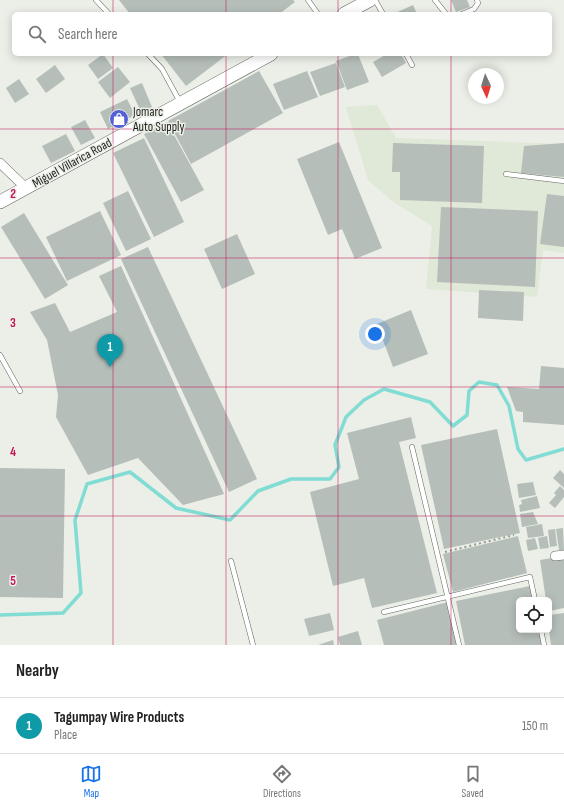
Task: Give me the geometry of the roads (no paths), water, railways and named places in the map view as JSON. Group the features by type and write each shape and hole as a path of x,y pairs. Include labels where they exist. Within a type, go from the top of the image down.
{"main road":[{"path":"348,12 370,0"},
{"name":"Miguel Villarica Road","path":"0,202 266,56"}],"street":[{"path":"0,163 26,188"}],"lane":[{"path":"96,0 107,12"},
{"path":"308,0 317,12"},
{"path":"375,0 382,12"},
{"path":"435,0 444,12"},
{"path":"467,12 474,9 478,3 477,0"},
{"path":"150,56 162,69 181,103"},
{"path":"407,56 412,65"},
{"path":"506,174 564,181"},
{"path":"0,355 20,391"},
{"path":"412,447 436,554 459,645"},
{"path":"231,561 253,645"},
{"path":"384,612 530,577 534,597"},
{"path":"542,633 544,645"}],"waterway":[{"path":"0,615 63,613 81,593 75,520 87,484 130,472 176,508 230,520 258,491 291,479 330,479 339,467 335,445 346,417 364,400 384,389 430,402 453,426 467,415 469,391 479,382 497,385 509,406 518,449 526,460 564,449"}],"place":[{"name":"Jomarc Auto Supply","path":"119,119"},
{"name":"Tagumpay Wire Products","path":"110,367"}]}
